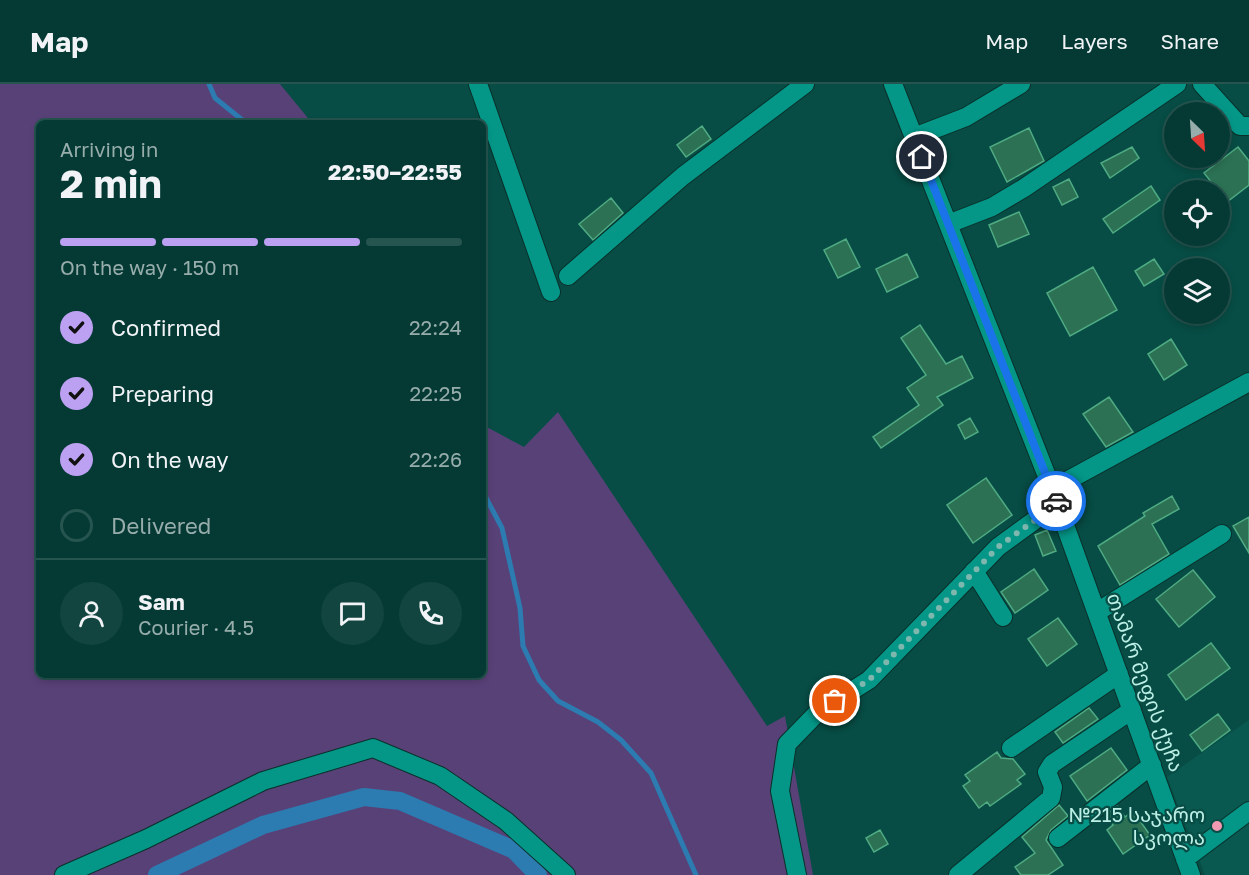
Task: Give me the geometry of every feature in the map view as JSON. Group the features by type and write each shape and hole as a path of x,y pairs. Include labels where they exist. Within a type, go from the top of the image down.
{"street":[{"path":"477,84 551,292"},
{"path":"568,276 683,176 805,84"},
{"name":"თამარ მეფის ქუჩა","path":"893,84 1055,497 1188,867"},
{"path":"914,137 966,117 1022,84"},
{"path":"948,224 992,207 1024,188 1178,84"},
{"path":"1202,84 1240,126 1249,126"},
{"path":"797,875 780,791 787,744 818,712 869,680 998,547 1055,497 1249,382"},
{"path":"1097,612 1222,534"},
{"path":"974,571 1003,617"},
{"path":"1011,748 1119,675"},
{"path":"958,875 1051,798 1053,787 1047,772 1052,764 1132,710"},
{"path":"64,875 146,839 263,781 373,748 440,776 506,821 566,875"},
{"path":"1058,838 1152,765"},
{"path":"1188,867 1249,811"}],"shaded area":[{"path":"0,84 280,84 310,120 36,120 36,678 486,678 486,427 524,447 558,412 767,726 785,716 813,875 0,875"},
{"name":"№215 საჯარო სკოლა","path":"1249,720 1249,875 1205,875 1167,777"}],"building":[{"path":"702,126 711,139 686,157 677,145"},
{"path":"1029,128 1044,161 1007,182 990,147"},
{"path":"1132,147 1139,158 1110,178 1101,163"},
{"path":"1238,147 1249,161 1249,185 1230,200 1230,180 1210,180 1204,173 1211,168 1230,168 1230,153"},
{"path":"1069,179 1078,197 1062,205 1053,187"},
{"path":"1151,186 1160,200 1113,233 1103,219"},
{"path":"611,198 623,213 593,240 579,224"},
{"path":"1019,212 1029,234 998,247 989,225"},
{"path":"846,239 860,267 838,278 824,250"},
{"path":"907,254 918,277 887,292 876,269"},
{"path":"1154,259 1164,274 1144,286 1135,271"},
{"path":"1093,267 1117,310 1070,336 1047,293"},
{"path":"920,325 946,364 962,356 973,378 937,397 943,405 881,448 873,437 919,405 907,388 926,375 901,338"},
{"path":"1171,339 1187,365 1164,380 1148,354"},
{"path":"1109,397 1133,432 1106,447 1083,414"},
{"path":"970,418 978,432 965,439 958,425"},
{"path":"986,478 1012,515 973,543 947,505"},
{"path":"1172,496 1179,509 1152,524 1169,554 1120,585 1098,546 1145,516 1143,513"},
{"path":"1249,517 1249,553 1233,526"},
{"path":"1047,530 1056,551 1043,556 1035,535"},
{"path":"1034,569 1048,590 1015,613 1001,592"},
{"path":"1193,570 1215,597 1179,627 1156,599"},
{"path":"1058,618 1077,644 1047,666 1028,639"},
{"path":"1211,643 1230,668 1186,700 1168,675"},
{"path":"1089,708 1098,719 1063,743 1055,732"},
{"path":"1218,714 1230,730 1202,751 1190,735"},
{"path":"1111,748 1127,770 1087,801 1070,776"},
{"path":"997,752 1001,758 1013,759 1025,774 1017,780 1021,784 990,806 987,802 979,808 963,786 970,781 965,775"},
{"path":"1059,805 1068,816 1051,830 1046,840 1063,865 1048,875 1021,875 1015,867 1035,853 1022,837"},
{"path":"1117,806 1125,817 1133,811 1150,835 1123,854 1107,830 1113,825 1106,815"},
{"path":"880,830 888,844 874,852 866,838"}],"waterway":[{"path":"209,84 215,98 242,120"},
{"path":"486,498 502,528 520,608 523,646 539,680 558,701 598,722 621,740 651,773 696,875"},
{"path":"157,875 263,825 364,797 400,801 514,850 538,875"}],"way so far":[{"path":"835,701 869,680 998,547 1057,504 1056,501"}],"place":[{"name":"№215 საჯარო სკოლა","path":"1217,826"}],"route":[{"path":"922,157 1056,501"}]}
